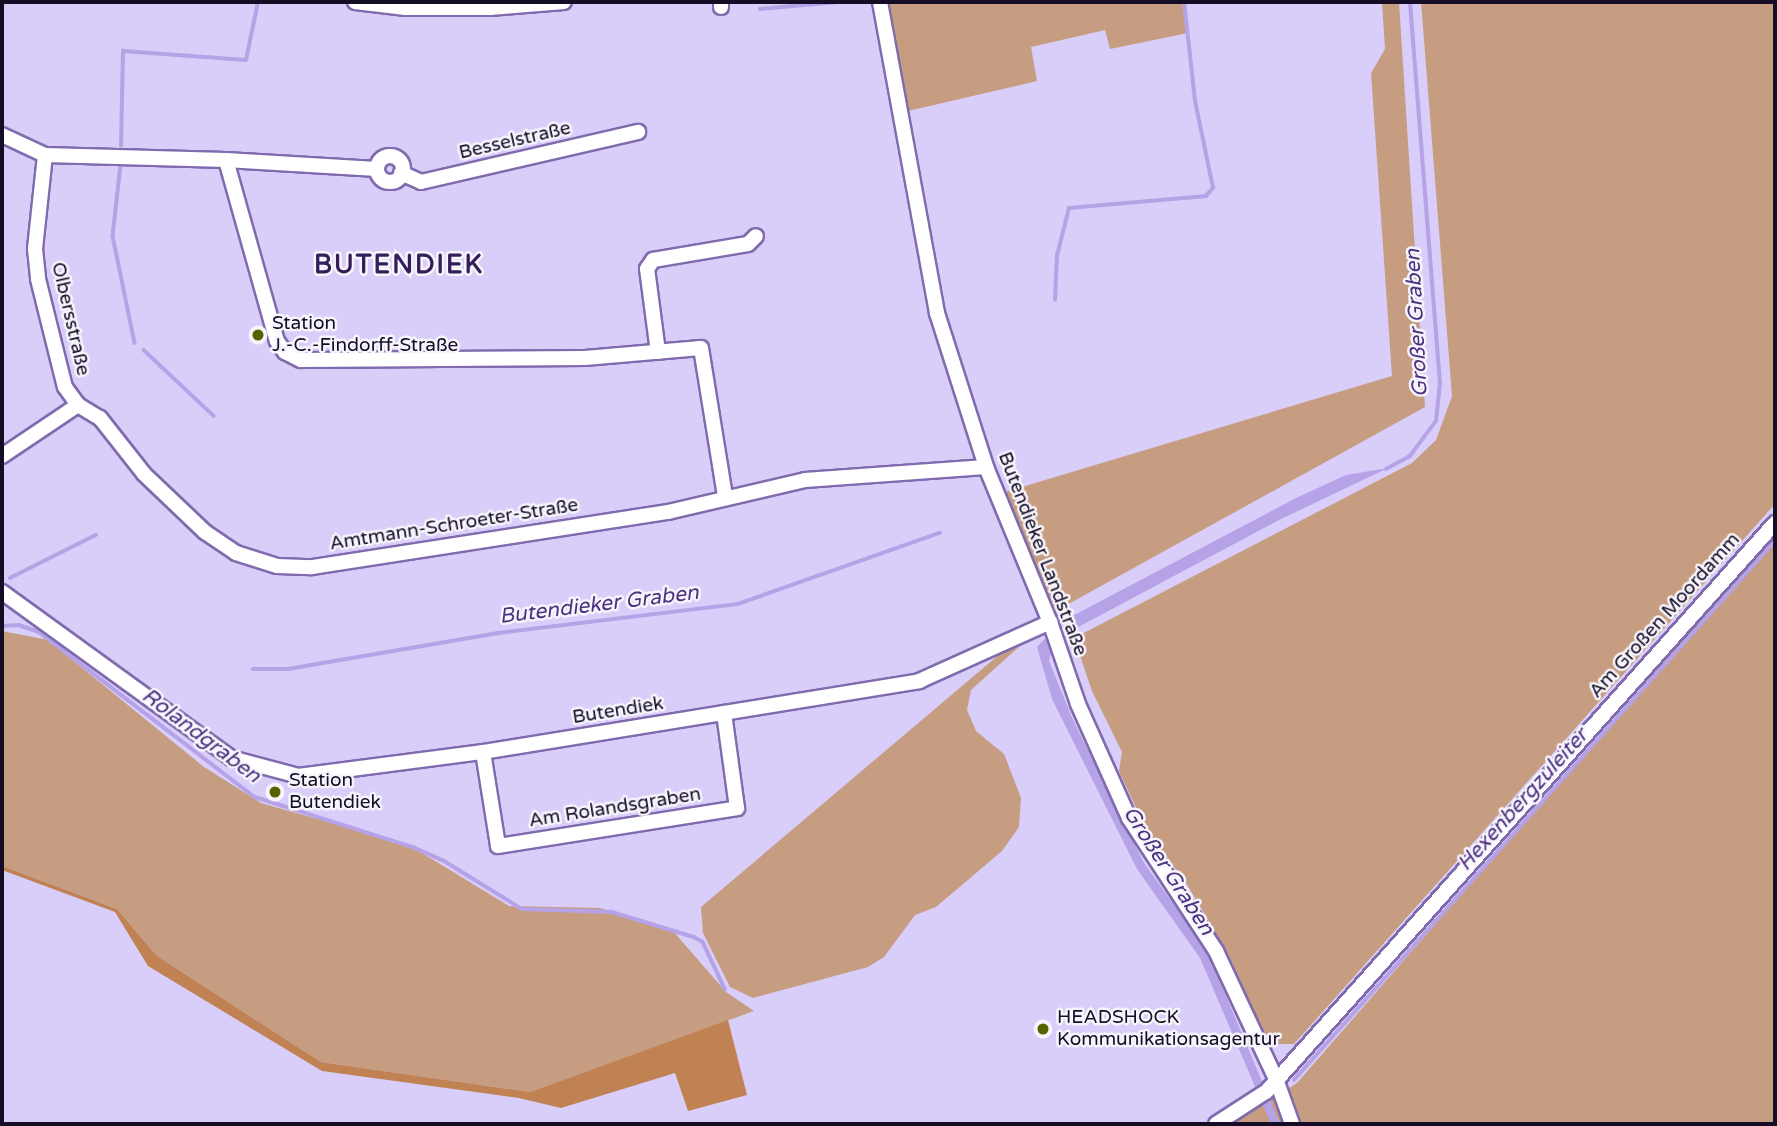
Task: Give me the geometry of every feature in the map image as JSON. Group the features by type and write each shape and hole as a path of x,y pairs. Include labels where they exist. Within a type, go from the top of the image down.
{"street":[{"path":"355,2 490,8 564,2"},
{"name":"Butendieker Landstraße","path":"880,2 937,313 986,467 1050,622 1078,704 1129,818 1209,938 1267,1089 1292,1124"},
{"name":"Besselstraße","path":"45,155 226,160 377,169 386,181 395,181 401,173 421,182 638,132"},
{"path":"2,135 45,155"},
{"name":"Olbersstraße","path":"45,155 35,249 38,279 65,387 78,405"},
{"path":"226,160 277,341 285,352 301,360 495,360 701,348 725,498"},
{"path":"658,352 647,269 653,260 748,244 756,236"},
{"path":"2,456 78,405"},
{"name":"Amtmann-Schroeter-Straße","path":"78,405 100,418 144,474 205,532 236,553 277,566 312,567 668,512 805,480 986,467"},
{"name":"Am Großen Moordamm","path":"1216,1124 1267,1089 1775,523"},
{"name":"Butendiek","path":"2,592 189,731 231,758 298,776 483,752 919,681 1050,622"},
{"name":"Am Rolandsgraben","path":"483,752 498,846 737,808 724,713"}],"shaded area":[{"path":"886,2 1184,2 1188,33 1110,49 1105,30 1031,47 1037,81 908,111"},
{"path":"1382,2 1399,2 1425,407 1054,612 1005,492 1392,376 1371,73 1385,49"},
{"path":"1421,2 1775,2 1775,504 1294,1044 1269,1044 1227,952 1186,883 1145,827 1119,771 1122,752 1092,691 1074,638 1412,463 1436,440 1452,396"},
{"path":"1388,468 1277,521 1067,633 1063,621 1296,498 1346,475"},
{"path":"1775,534 1775,1124 1230,1124 1297,1083"},
{"path":"2,631 48,640 204,767 261,803 409,845 509,906 600,908 673,931 726,992 754,1011 530,1092 321,1062 157,956 117,909 2,866"},
{"path":"1051,632 1054,643 1049,661 1073,720 1144,863 1207,951 1280,1124 1271,1124 1200,958 1137,869 1052,699 1037,647"},
{"path":"1020,646 971,690 967,710 976,731 1004,754 1021,798 1019,827 1002,851 936,907 915,915 884,957 868,967 753,998 730,987 703,933 701,907 1001,653"},
{"path":"2,866 117,909 157,956 321,1062 530,1092 728,1020 747,1095 688,1111 675,1073 561,1108 519,1098 322,1071 148,966 115,912 2,870"}],"waterway":[{"path":"121,146 123,51 246,60 258,2"},
{"path":"760,9 838,2"},
{"path":"1055,300 1057,256 1069,208 1206,196 1213,188 1195,101 1184,2"},
{"name":"Großer Graben","path":"1386,469 1410,456 1436,421 1440,384 1410,2"},
{"path":"121,165 113,236 135,343"},
{"path":"144,350 214,416"},
{"name":"Butendieker Graben","path":"253,669 288,669 498,633 738,604 940,533"},
{"path":"10,578 96,535"},
{"name":"Hexenbergzuleiter","path":"1294,1080 1775,541"},
{"name":"Rolandgraben","path":"2,626 19,625 39,632 255,797 413,847 446,862 522,909 612,912 694,937 703,942 725,989"}],"place":[{"name":"Station J.-C.-Findorff-Straße","path":"258,335"},
{"name":"Station Butendiek","path":"275,792"},
{"name":"HEADSHOCK Kommunikationsagentur","path":"1043,1029"}],"district":[{"name":"BUTENDIEK","path":"399,265"}]}
